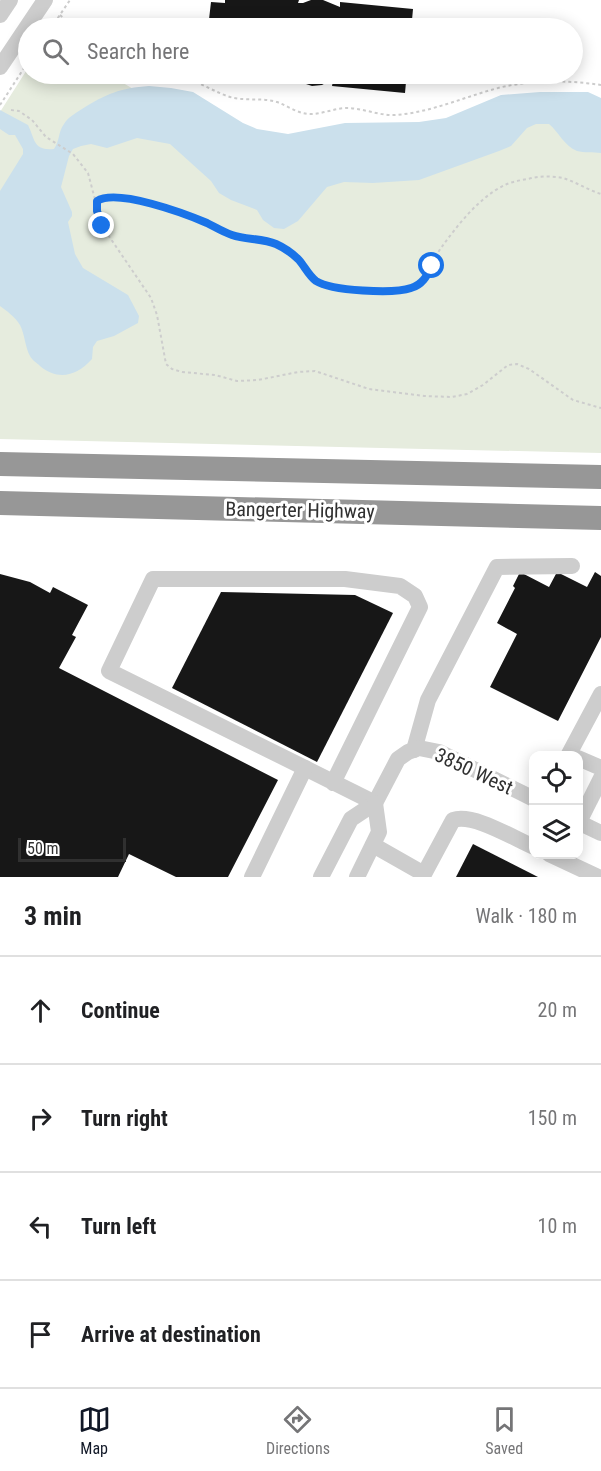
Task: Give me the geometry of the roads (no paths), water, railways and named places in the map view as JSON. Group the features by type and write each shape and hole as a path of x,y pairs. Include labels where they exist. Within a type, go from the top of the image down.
{"highway":[{"name":"Bangerter Highway","path":"0,464 601,477"},
{"name":"Bangerter Highway","path":"0,503 601,518"}],"street":[{"path":"0,15 10,0"},
{"path":"33,18 45,0"},
{"path":"0,67 18,40"},
{"path":"321,877 351,819 375,803 394,765 403,755 414,750 429,700 497,567 572,566"},
{"path":"333,783 420,607 415,596 400,586 345,579 153,579 109,671 333,783 375,803"},
{"path":"571,751 601,694"},
{"name":"3850 West","path":"414,750 425,748 439,752 529,797"},
{"path":"583,760 601,768"},
{"path":"252,877 305,768"},
{"path":"583,814 601,778"},
{"path":"357,877 379,832 375,803"},
{"path":"373,845 423,875 453,820 461,817 475,820 529,845"},
{"path":"583,824 601,833"},
{"path":"558,859 598,877"}],"water":[{"path":"149,86 193,92 243,123 257,129 288,134 345,123 419,122 446,118 501,95 588,92 601,98 601,153 577,151 569,146 549,124 536,124 527,128 511,146 419,180 344,182 327,187 298,221 284,229 274,228 263,220 257,210 219,193 211,181 170,144 137,138 107,148 91,144 73,149 61,187 72,212 68,222 75,254 83,268 128,295 139,316 138,323 114,336 97,341 93,347 92,359 86,365 74,373 54,374 40,366 31,357 20,325 0,306 0,191 23,154 23,149 15,135 9,135 0,129 0,110 28,125 38,146 54,149 62,127 75,114 99,99 114,93"}]}
